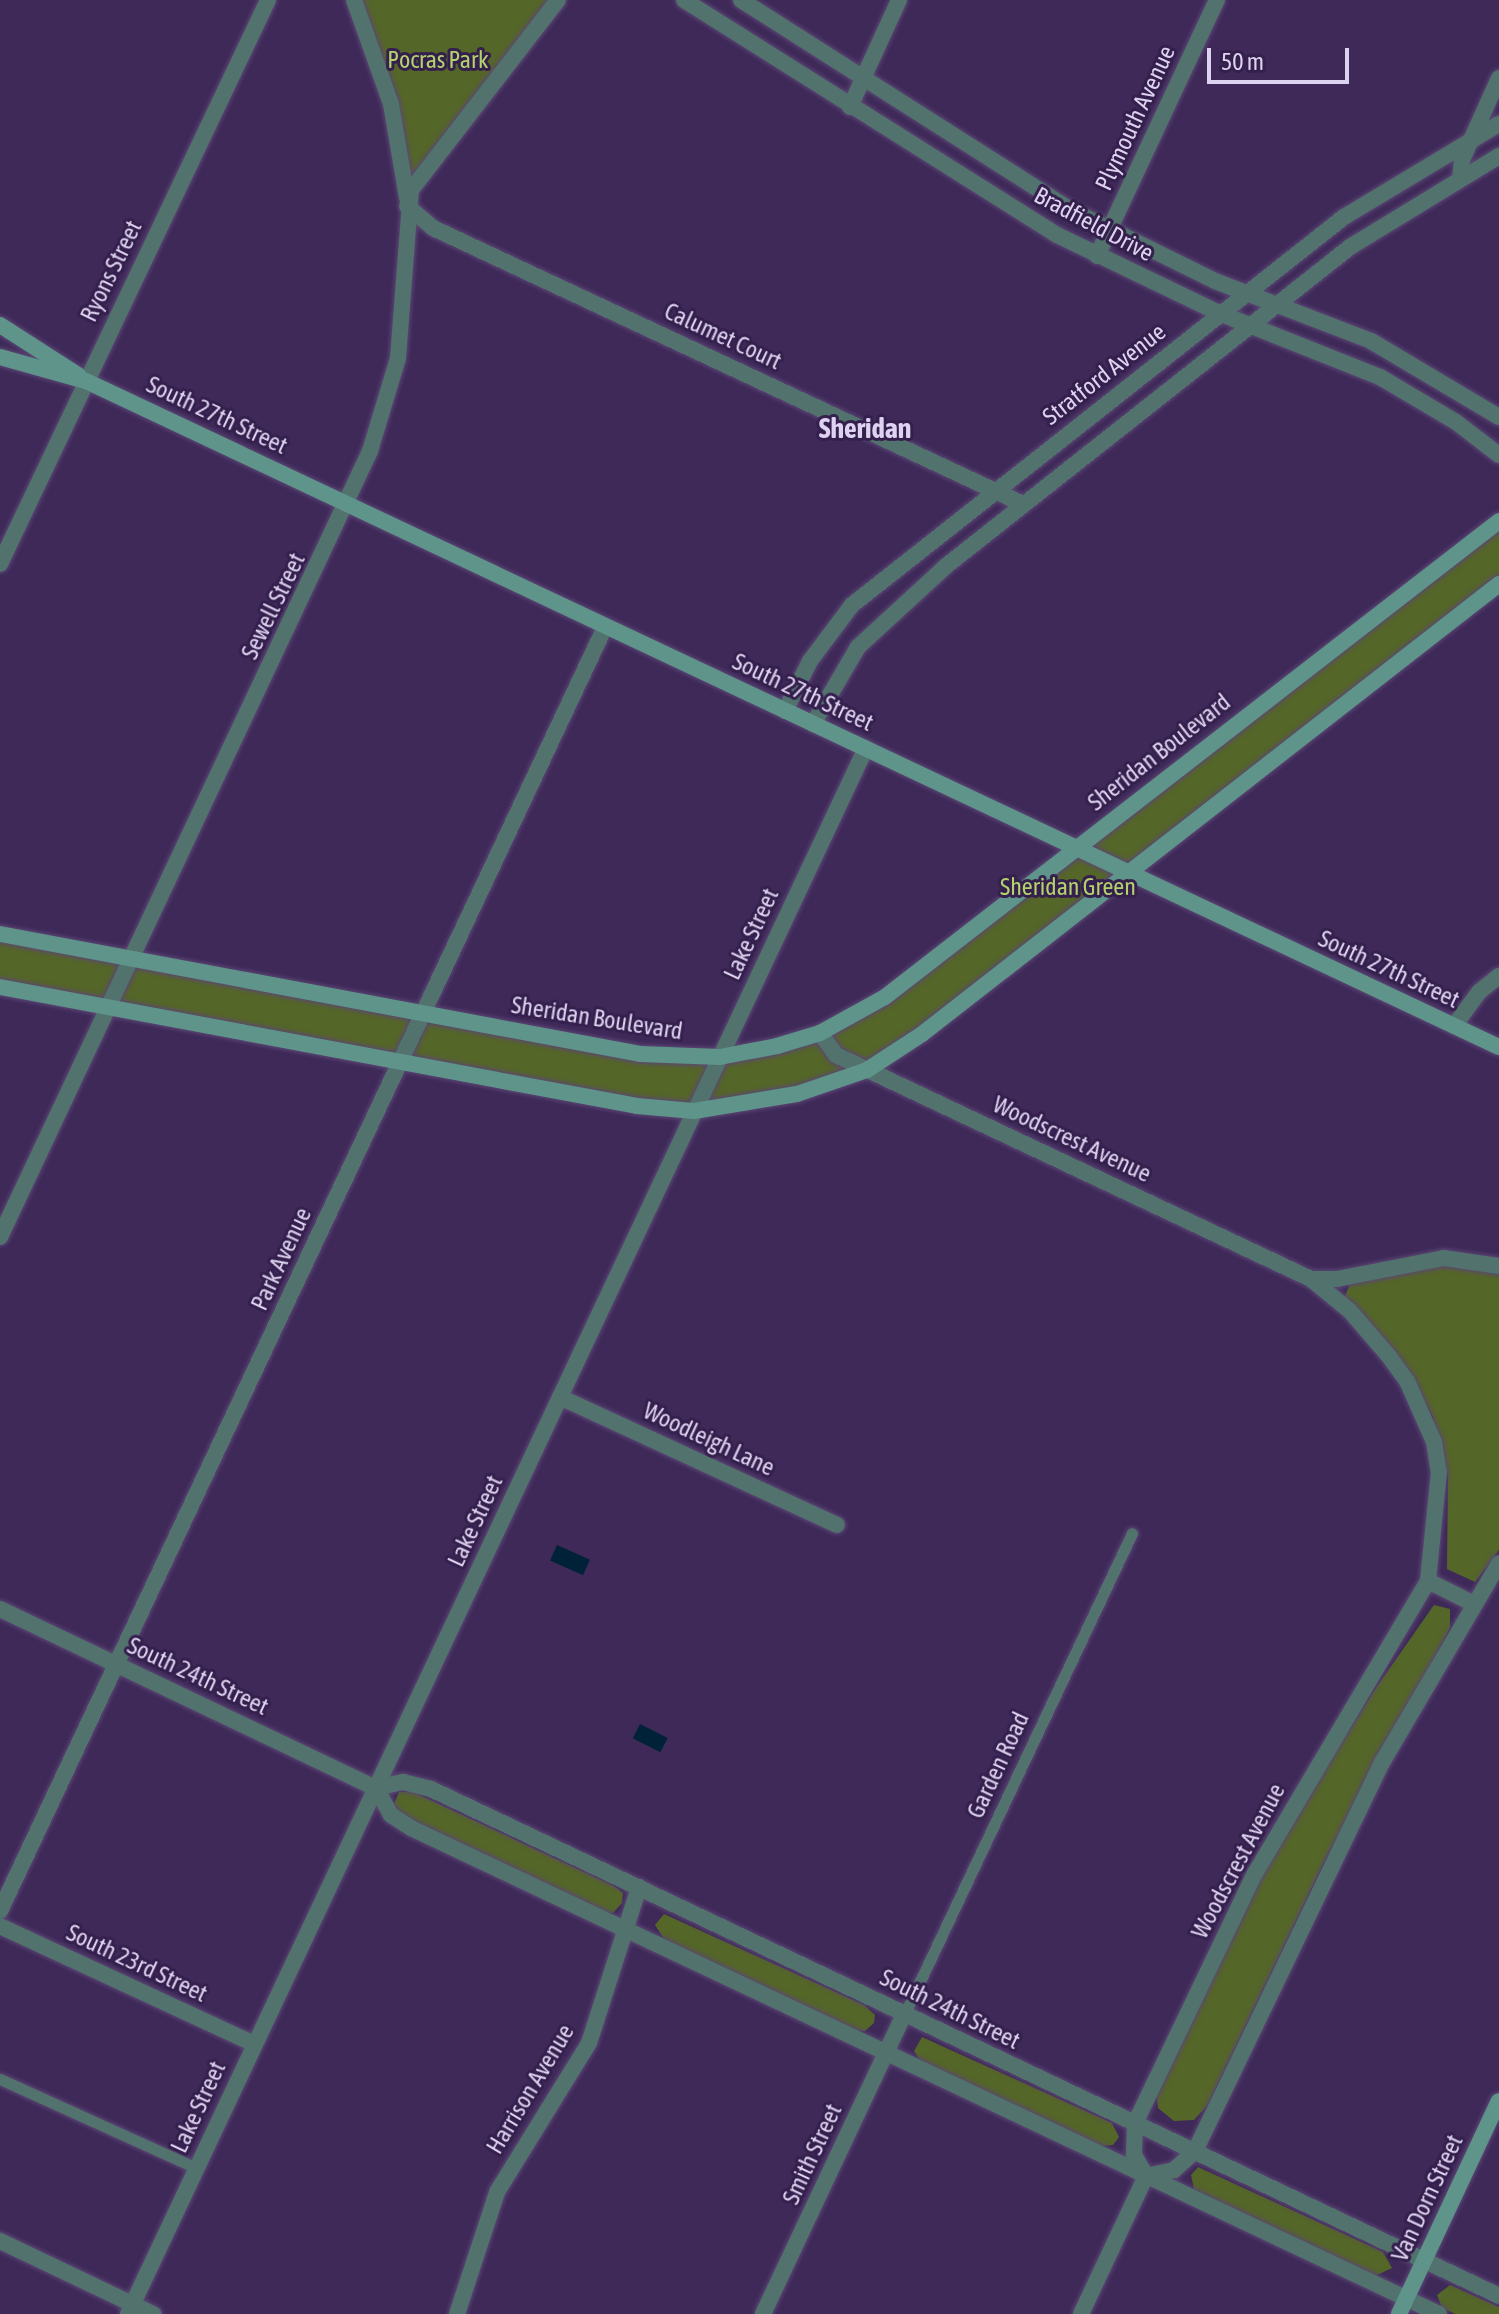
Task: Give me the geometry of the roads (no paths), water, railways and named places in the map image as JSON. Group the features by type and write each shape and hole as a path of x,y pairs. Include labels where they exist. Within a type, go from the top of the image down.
{"main road":[{"name":"South 27th Street","path":"0,325 37,344 86,381"},
{"name":"South 27th Street","path":"0,357 86,381 1499,1047"},
{"name":"Sheridan Boulevard","path":"0,934 640,1054 720,1057 820,1033 885,997 1499,521"},
{"path":"0,987 637,1106 694,1111 797,1094 867,1070 922,1034 1499,584"},
{"name":"Van Dorn Street","path":"1402,2306 1499,2101"}],"street":[{"name":"Ryons Street","path":"0,564 268,0"},
{"path":"354,0 391,104 407,206"},
{"name":"Sewell Street","path":"0,1237 374,440 398,358 406,303 407,206 417,178 558,0"},
{"name":"Bradfield Drive","path":"684,0 850,107 1097,256 1219,313 1380,377 1456,422 1499,455"},
{"name":"Bradfield Drive","path":"741,0 1032,188 1109,230 1245,293 1407,359 1499,417"},
{"path":"850,107 899,0"},
{"name":"Plymouth Avenue","path":"1097,256 1217,0"},
{"path":"1460,179 1470,139 1499,78"},
{"name":"Stratford Avenue","path":"785,711 810,661 852,605 1219,313 1366,202 1499,124"},
{"path":"813,724 827,692 878,624 1023,504 1350,247 1499,156"},
{"name":"Calumet Court","path":"407,206 433,228 997,489 1023,504"},
{"name":"Park Avenue","path":"0,1911 605,627"},
{"name":"Lake Street","path":"131,2309 866,748"},
{"path":"1454,1026 1466,1006 1499,976"},
{"name":"Woodscrest Avenue","path":"820,1033 836,1055 1311,1279 1371,1333 1422,1410 1439,1472 1428,1581 1255,1873 1135,2124"},
{"name":"Woodscrest Avenue","path":"1311,1279 1337,1279 1444,1258 1499,1266"},
{"name":"Woodleigh Lane","path":"560,1397 837,1525"},
{"path":"1146,2176 1174,2170 1195,2151 1383,1761 1472,1603 1499,1563"},
{"path":"1428,1581 1472,1603"},
{"name":"South 24th Street","path":"0,1609 376,1788 391,1815 411,1828 1146,2176 1402,2306 1439,2314"},
{"name":"South 24th Street","path":"376,1788 403,1782 431,1789 1499,2296"},
{"name":"Harrison Avenue","path":"457,2314 497,2192 589,2043 639,1887"},
{"name":"South 23rd Street","path":"0,1926 254,2044"},
{"name":"Smith Street","path":"763,2314 904,2015"},
{"path":"1135,2124 1134,2155 1146,2176"},
{"path":"1081,2314 1146,2176"},
{"path":"0,2241 131,2309 153,2314"}],"lane":[{"name":"Garden Road","path":"904,2015 1132,1533"},
{"path":"0,2079 196,2168"}],"water":[{"path":"557,1545 590,1560 583,1575 550,1561"},
{"path":"640,1724 668,1738 660,1752 633,1738"}],"district":[{"name":"Sheridan","path":"865,428"}],"park label":[{"name":"Pocras Park","path":"438,60"},
{"name":"Sheridan Green","path":"1068,887"}]}
